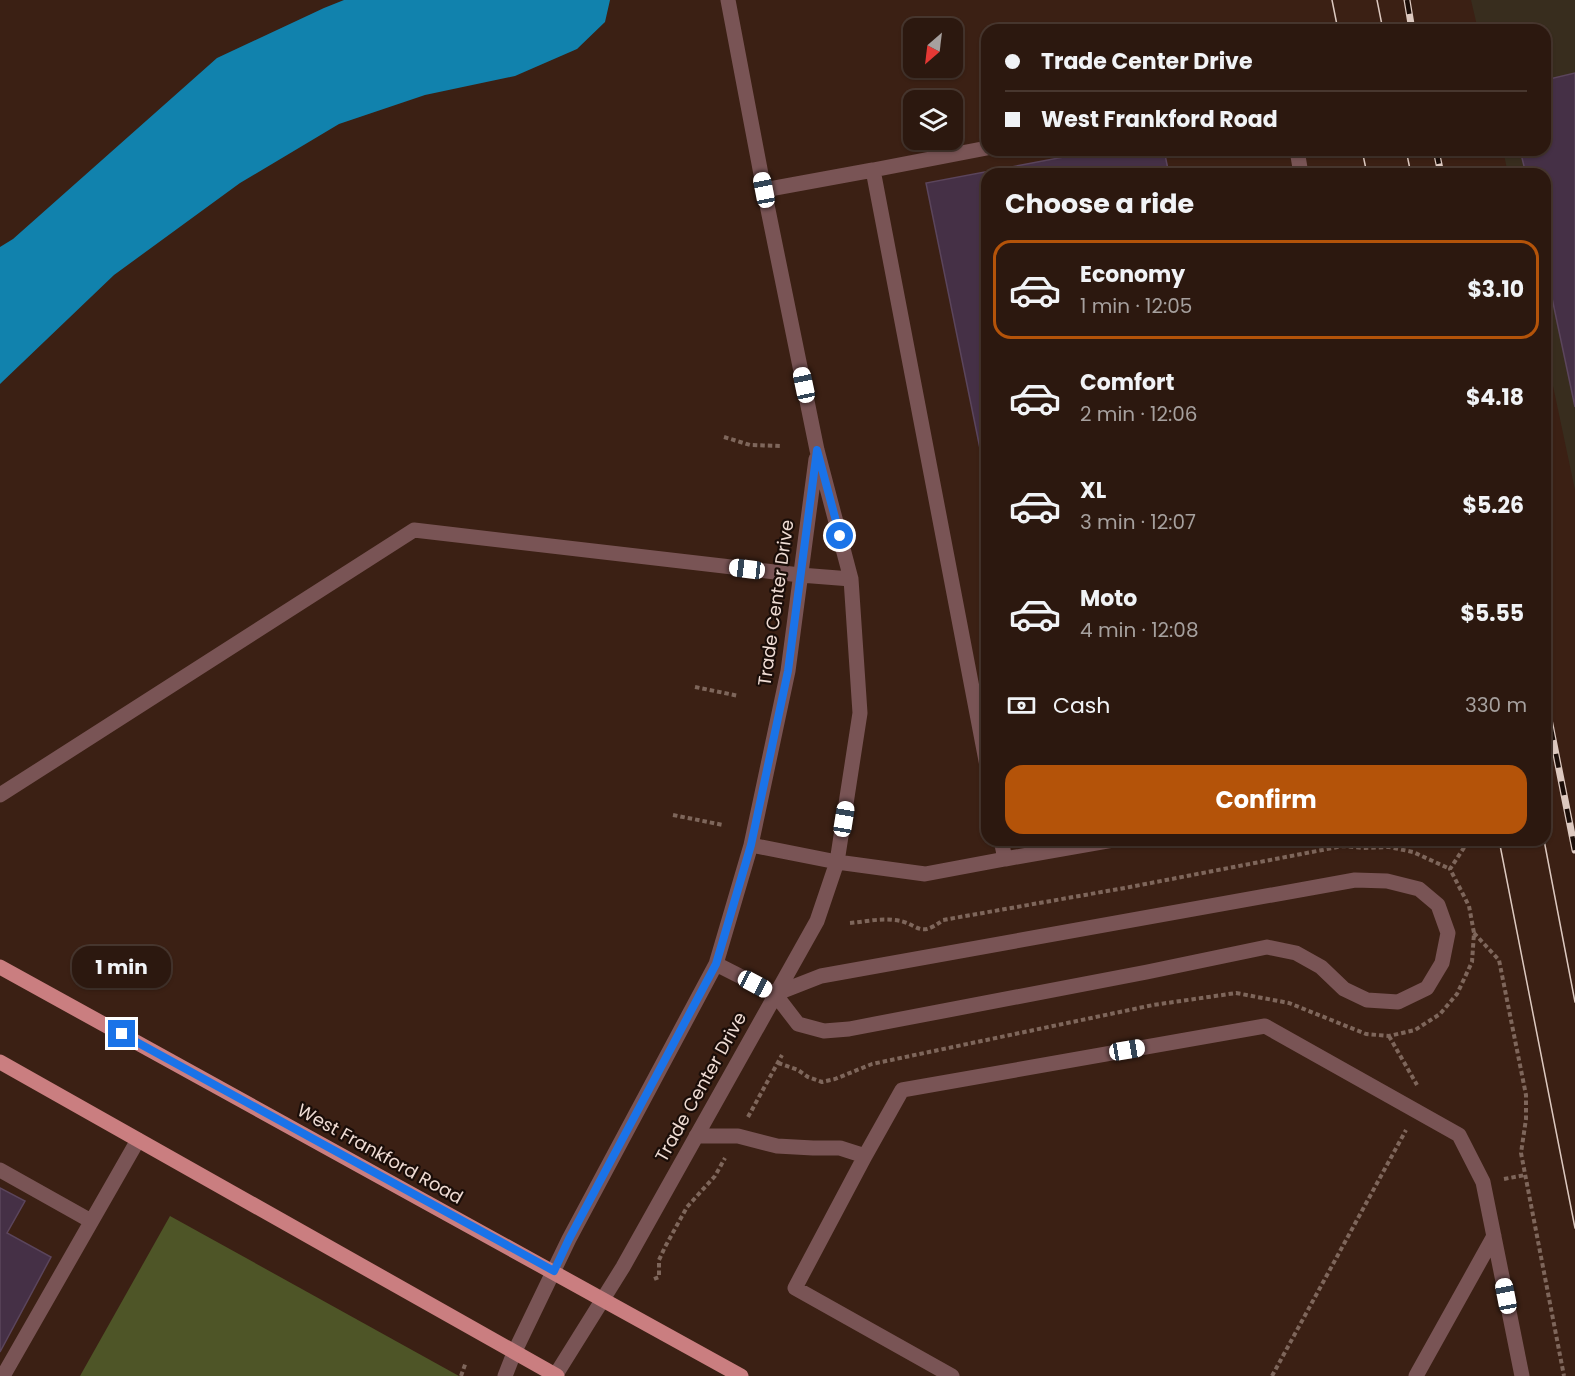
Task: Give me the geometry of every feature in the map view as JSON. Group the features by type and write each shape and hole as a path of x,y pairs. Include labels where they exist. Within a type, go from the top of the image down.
{"main road":[{"name":"West Frankford Road","path":"0,967 741,1376"},
{"path":"0,1062 556,1376"}],"street":[{"name":"Trade Center Drive","path":"556,1376 603,1300 817,921 837,862 860,713 851,579 817,450 728,0"},
{"path":"764,190 981,149"},
{"path":"873,170 981,735"},
{"name":"Trade Center Drive","path":"505,1376 569,1239 716,964 751,845 788,671 817,450"},
{"path":"0,795 414,530 800,576 851,579"},
{"path":"751,845 837,862 925,874 1079,846"},
{"path":"1002,846 1005,859"},
{"path":"716,964 775,994 798,1024 824,1030 849,1029 1267,947 1296,953 1321,967 1344,989 1367,1000 1398,1002 1427,988 1442,963 1448,933 1438,905 1419,890 1387,880 1354,880 821,976 775,994"},
{"path":"952,1376 795,1288 902,1090 1265,1026 1459,1135 1483,1182 1522,1376"},
{"path":"696,1136 738,1136 777,1146 840,1148 865,1156"},
{"path":"3,1376 138,1140"},
{"path":"0,1170 91,1221"},
{"path":"1416,1376 1494,1236"}],"path":[{"path":"724,437 750,445 780,446"},
{"path":"694,687 739,696"},
{"path":"673,815 723,825"},
{"path":"777,1062 822,1082 884,1061 1153,1005 1236,993 1289,1003 1366,1034 1389,1036 1415,1030 1440,1014 1457,994 1473,962 1474,933 1469,906 1450,869 1413,852 1389,847 1343,846 943,920 932,928 921,930 895,920 850,923"},
{"path":"1450,869 1465,846"},
{"path":"1474,933 1498,960 1526,1095 1526,1119 1521,1153 1564,1376"},
{"path":"1389,1036 1419,1089"},
{"path":"654,1280 659,1277 659,1260 687,1207 715,1176 782,1054"},
{"path":"1272,1376 1406,1130 1402,1121"},
{"path":"461,1376 466,1362"}],"shaded area":[{"path":"1471,0 1575,0 1575,490 1551,376 1551,168 1507,168 1504,156 1551,156 1551,24 1477,24"}],"green space":[{"path":"170,1216 459,1376 80,1376"}],"water":[{"path":"344,0 610,0 605,22 577,49 515,76 425,95 339,124 240,183 114,275 0,384 0,247 13,239 217,58"}],"building":[{"path":"1575,73 1575,407 1551,293 1551,168 1524,168 1522,156 1551,156 1551,79"},
{"path":"1069,156 1165,156 1168,168 1006,168"},
{"path":"981,173 981,453 926,183"},
{"path":"0,1188 25,1201 7,1233 51,1257 0,1352"}],"tram line":[{"path":"1332,0 1337,24"},
{"path":"1377,0 1382,24"},
{"path":"1363,156 1366,168"},
{"path":"1407,156 1410,168"},
{"path":"1500,846 1575,1228"},
{"path":"1545,846 1575,1002"}],"railway":[{"path":"1407,0 1411,24"},
{"path":"1437,156 1440,168"},
{"path":"1551,729 1575,850"}],"route":[{"path":"122,1034 554,1271 716,964 751,845 788,671 817,450 840,536"}]}
